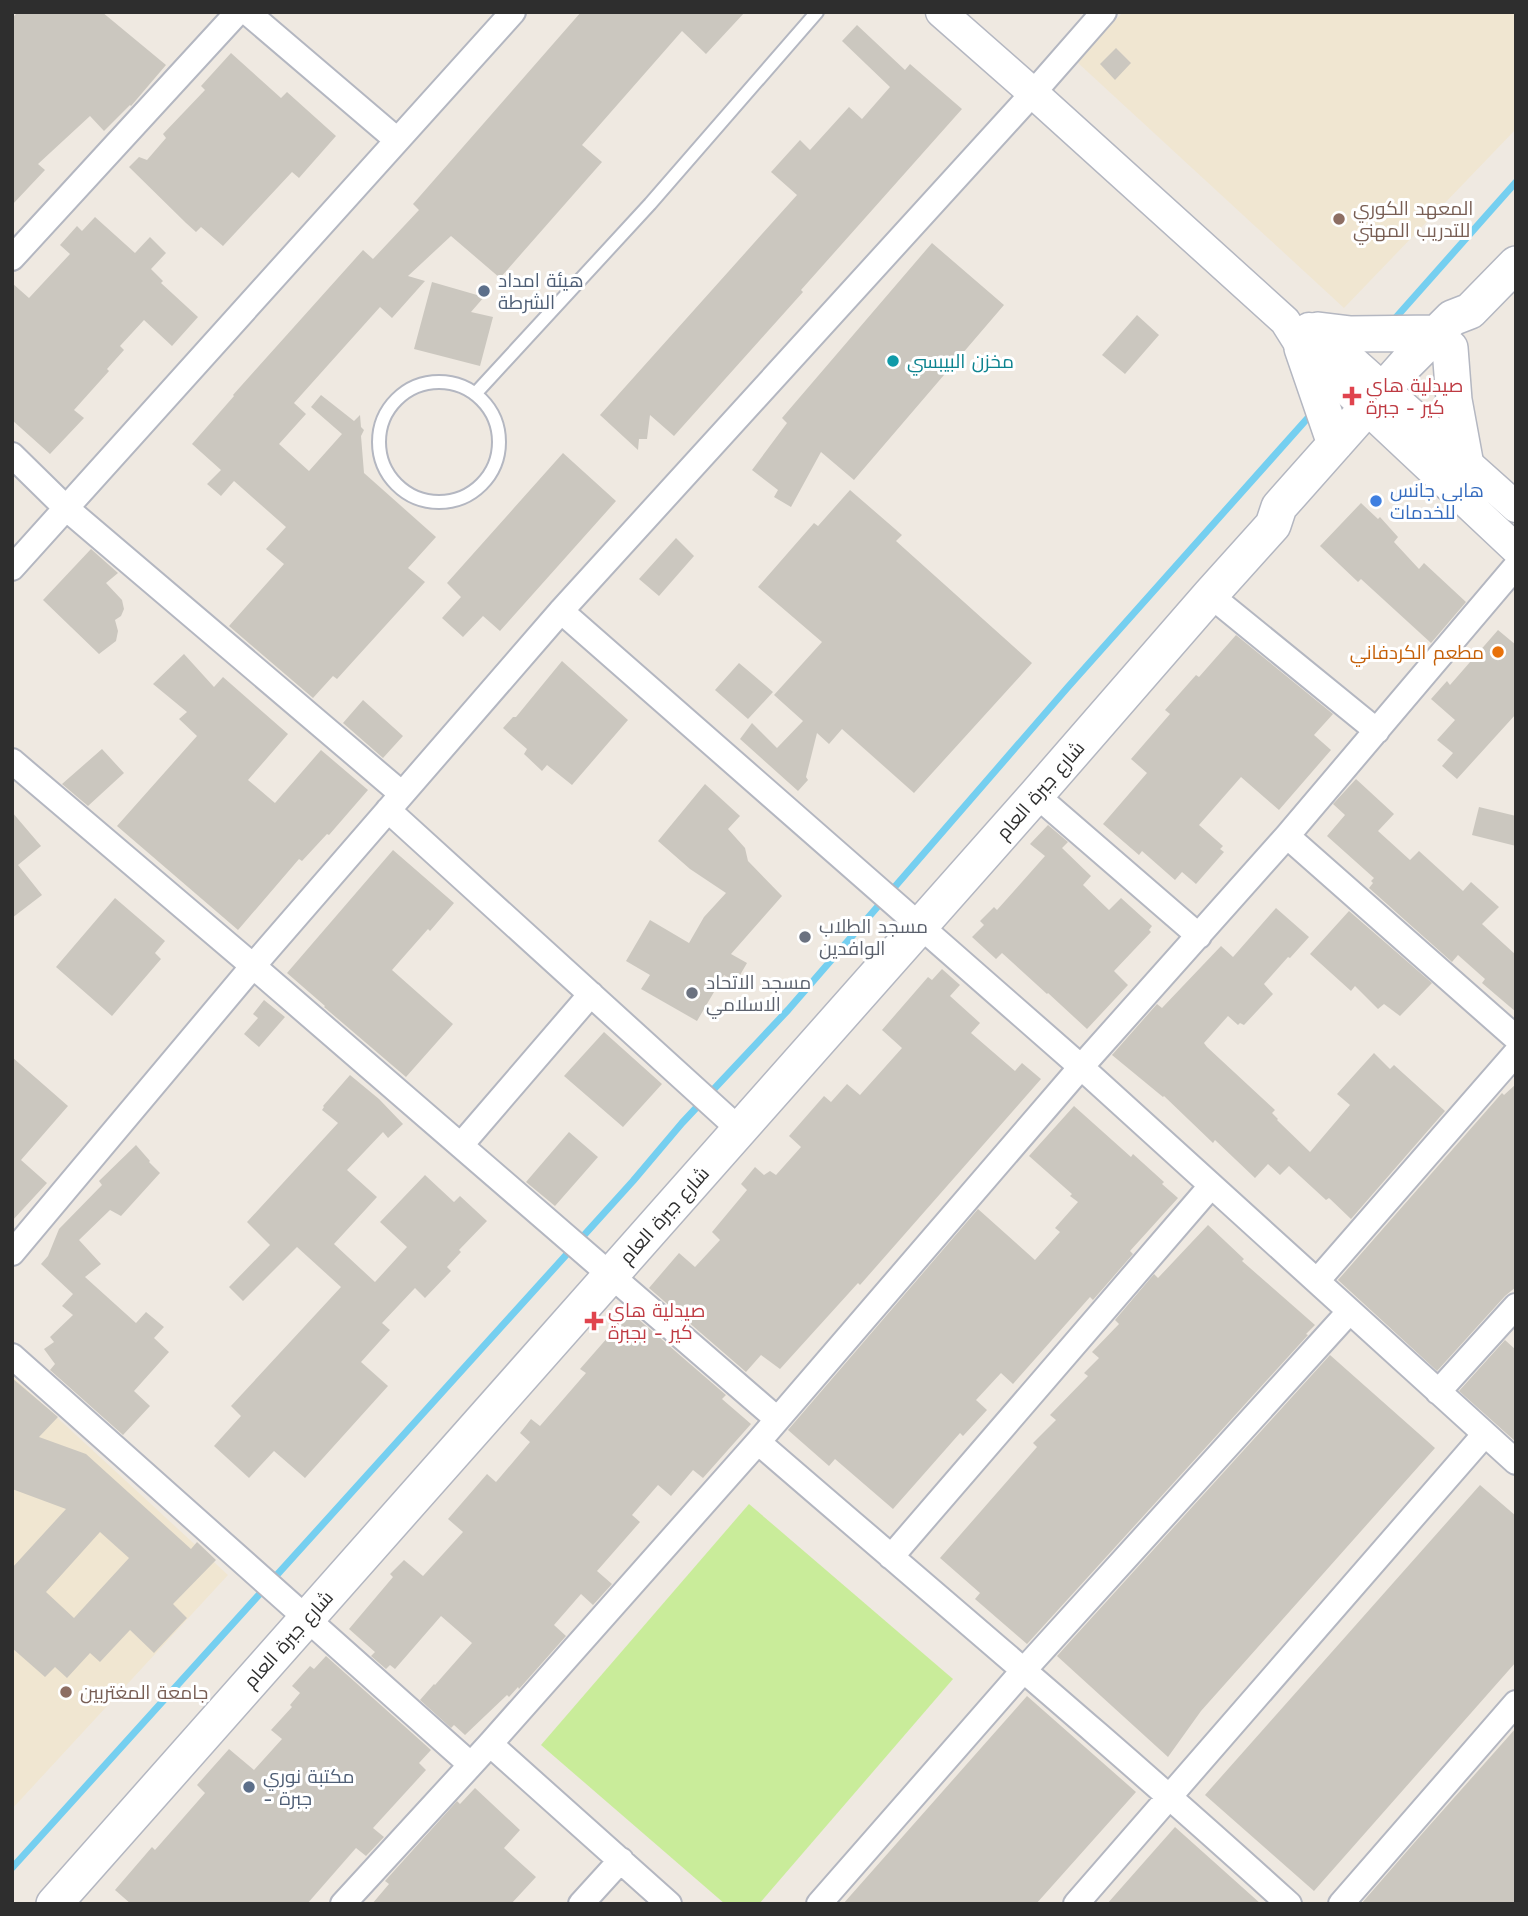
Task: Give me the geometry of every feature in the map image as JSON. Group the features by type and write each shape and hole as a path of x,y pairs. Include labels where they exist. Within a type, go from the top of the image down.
{"main road":[{"path":"1273,525 1291,520 1381,408 1444,341 1452,318 1470,311 1516,264"},
{"path":"1335,444 1302,333 1444,341"},
{"path":"1444,341 1465,460"},
{"path":"1273,525 1279,507 1335,444 1381,408"},
{"name":"شارع جبرة العام","path":"54,1904 1273,525"}],"street":[{"path":"12,258 238,12"},
{"path":"247,12 397,141"},
{"path":"12,568 513,12"},
{"path":"941,12 1302,333 1381,408 1516,548"},
{"path":"12,1253 253,966 562,611 1104,12"},
{"path":"1381,408 1465,460 1516,507"},
{"path":"12,455 66,508 395,802 591,994 740,1130"},
{"path":"342,1904 490,1744 758,1442 1081,1067 1287,836 1516,566"},
{"path":"1210,595 1377,731"},
{"path":"562,611 1081,1067 1516,1462"},
{"path":"12,761 777,1419"},
{"path":"1036,795 1199,936"},
{"path":"1287,836 1516,1038"},
{"path":"460,1145 591,994"},
{"path":"1317,1281 1516,1053"},
{"path":"891,1557 1211,1186"},
{"path":"1438,1392 1516,1306"},
{"path":"819,1904 1023,1671 1349,1312"},
{"path":"12,1356 470,1764"},
{"path":"1076,1904 1485,1434"},
{"path":"758,1442 1170,1797 1289,1904"},
{"path":"1341,1904 1516,1703"},
{"path":"490,1744 669,1904"},
{"path":"581,1904 621,1860"}],"lane":[{"path":"475,394 650,204 817,12"},
{"path":"426,383 460,385 475,394 487,406 496,421 498,455 492,471 481,485 468,495 451,502 434,503 417,499 402,491 390,479 382,464 378,447 379,430 385,413 396,399 410,389 426,383"}],"shaded area":[{"name":"المعهد الكوري للتدريب المهني","path":"1123,12 1516,12 1516,129 1344,308 1077,62"},
{"name":"جامعة المغتربين","path":"12,1376 228,1575 12,1809"}],"green space":[{"path":"749,1504 953,1679 759,1904 725,1904 541,1745"}],"building":[{"path":"18,12 102,12 166,65 131,106 104,131 90,116 38,164 45,170 12,205 12,18"},
{"path":"581,12 745,12 706,54 682,31 582,145 602,162 500,278 451,236 408,276 425,281 392,318 380,307 294,403 306,414 279,444 309,471 342,434 311,407 321,395 354,421 360,415 361,427 364,430 361,436 364,473 436,537 408,568 425,582 337,679 333,676 313,698 229,626 284,564 266,549 286,527 234,481 221,496 207,484 221,470 192,444 363,250 373,259 419,210 413,204"},
{"path":"857,25 905,70 910,64 962,109 674,436 650,415 647,439 639,439 638,450 600,415 797,195 771,172 800,140 810,150 849,107 862,119 890,87 842,41"},
{"path":"1116,48 1131,63 1115,80 1100,64"},
{"path":"231,53 281,98 287,92 336,136 299,178 292,172 223,246 201,227 196,232 129,167 139,157 147,160 166,138 163,134 205,90 201,86"},
{"path":"95,217 135,253 150,237 166,253 151,269 163,281 161,283 198,317 172,346 144,320 120,346 124,350 107,369 109,371 74,410 84,418 50,454 12,420 12,283 29,298 70,254 60,245 77,226 82,231"},
{"name":"مخزن البيبسي","path":"932,243 1004,305 854,480 821,452 791,507 774,497 778,490 752,470 787,423 782,418"},
{"path":"432,282 484,297 471,312 493,317 480,366 414,349"},
{"path":"1137,315 1159,335 1125,374 1102,355"},
{"path":"563,453 616,501 500,631 483,616 463,637 442,618 461,597 447,583"},
{"path":"850,490 902,535 896,541 1032,663 914,793 842,729 829,744 817,733 806,777 808,780 798,791 740,739 752,723 777,748 803,721 774,695 822,642 758,587 814,523 818,526"},
{"path":"1361,503 1378,519 1380,517 1398,537 1394,542 1419,569 1424,563 1466,602 1431,643 1361,579 1358,582 1320,546"},
{"path":"676,538 694,556 659,596 639,579"},
{"path":"91,549 118,573 106,583 122,600 124,609 121,616 115,620 118,631 116,641 99,654 43,600"},
{"path":"1498,630 1516,645 1516,714 1457,779 1442,766 1453,753 1437,740 1455,720 1431,699 1447,681 1450,685"},
{"path":"1236,635 1333,714 1314,735 1331,750 1279,810 1241,777 1199,825 1223,846 1220,849 1224,852 1196,884 1182,872 1175,880 1142,851 1139,855 1103,824 1147,773 1131,759 1170,714 1165,710"},
{"path":"184,654 214,687 223,677 288,734 248,780 275,803 321,750 368,790 329,835 327,834 302,861 299,859 238,930 117,826 197,736 179,719 187,712 153,684"},
{"path":"562,661 628,720 572,785 547,765 542,771 524,754 527,749 503,728 516,717"},
{"path":"739,663 773,692 748,719 715,690"},
{"path":"363,700 403,736 383,758 343,723"},
{"path":"102,749 124,773 88,806 62,784"},
{"path":"1356,779 1394,814 1378,831 1410,860 1419,851 1463,891 1471,882 1499,907 1482,924 1516,955 1516,1012 1482,983 1485,979 1458,955 1452,962 1369,888 1374,878 1327,836 1345,815 1333,804"},
{"path":"705,784 740,816 728,829 745,848 748,861 782,896 731,954 747,963 736,982 724,975 697,1021 641,989 650,975 626,961 650,920 689,943 704,917 726,893 690,869 658,841"},
{"path":"1479,807 1516,816 1516,846 1472,835"},
{"path":"12,812 41,846 18,865 42,895 12,918"},
{"path":"1048,825 1068,842 1062,848 1091,876 1083,885 1109,910 1121,898 1152,926 1149,930 1151,932 1114,971 1128,985 1087,1029 1002,953 996,959 972,937 984,925 980,921 994,907 997,910 1045,856 1030,844"},
{"path":"393,850 454,903 392,970 453,1024 406,1077 287,973"},
{"path":"115,898 165,941 155,953 161,959 112,1016 56,967"},
{"path":"1276,908 1309,937 1264,984 1273,994 1244,1025 1238,1025 1228,1016 1204,1043 1207,1047 1275,1110 1272,1113 1277,1120 1310,1152 1350,1105 1337,1094 1374,1053 1390,1069 1394,1065 1445,1111 1351,1219 1289,1166 1280,1175 1268,1164 1255,1178 1215,1140 1213,1143 1164,1096 1112,1055 1157,1004 1162,1008 1221,946 1233,957"},
{"path":"1349,911 1432,983 1400,1016 1384,1004 1378,1009 1355,986 1351,991 1310,954"},
{"path":"942,969 960,985 950,996 980,1023 971,1033 1015,1071 1022,1063 1041,1079 860,1285 858,1283 780,1369 761,1355 746,1372 649,1288 679,1253 695,1267 720,1240 712,1232 747,1190 741,1184 755,1167 764,1175 770,1171 776,1175 801,1147 789,1136 824,1096 831,1102 847,1084 860,1095 902,1048 882,1030 928,977 932,980"},
{"path":"264,1000 285,1017 259,1047 244,1034 258,1018 253,1014"},
{"path":"604,1032 662,1084 623,1127 564,1076"},
{"path":"12,1057 68,1106 21,1160 47,1183 12,1221"},
{"path":"350,1075 403,1124 388,1138 383,1132 347,1170 377,1197 334,1244 375,1282 407,1247 380,1222 425,1175 454,1202 460,1196 487,1221 459,1250 461,1252 447,1267 451,1271 425,1298 415,1288 382,1323 390,1330 361,1362 388,1386 305,1478 274,1451 249,1478 214,1446 241,1416 231,1406 341,1287 297,1247 243,1301 229,1287 270,1245 247,1222 338,1123 322,1110 323,1106"},
{"path":"1516,1084 1516,1287 1437,1371 1338,1280 1502,1093 1504,1095"},
{"path":"1074,1106 1131,1157 1133,1154 1178,1198 1130,1251 1133,1254 1093,1300 1090,1297 1013,1384 1001,1373 976,1400 987,1410 963,1436 960,1433 893,1509 835,1459 829,1466 788,1430 978,1209 1035,1260 1060,1232 1055,1228 1078,1202 1029,1156"},
{"path":"569,1132 598,1157 555,1206 526,1182"},
{"path":"136,1145 160,1173 121,1216 110,1210 79,1240 101,1264 85,1277 136,1323 146,1312 164,1327 154,1338 169,1352 134,1391 150,1406 123,1435 50,1370 55,1364 44,1349 54,1342 50,1337 73,1315 62,1306 73,1294 41,1264 48,1256 59,1229 102,1185 99,1181"},
{"path":"1208,1225 1244,1259 1242,1261 1315,1325 1027,1644 975,1599 980,1593 940,1558 1037,1447 1033,1443 1056,1420 1050,1415 1088,1376 1084,1373 1099,1358 1092,1352 1119,1324 1115,1320 1154,1274 1158,1278"},
{"path":"630,1312 726,1395 722,1399 751,1424 703,1478 693,1470 671,1496 658,1485 632,1515 640,1522 597,1571 612,1584 593,1605 581,1594 554,1625 566,1636 519,1689 518,1687 509,1697 507,1695 465,1735 454,1725 451,1728 420,1700 472,1643 441,1616 395,1669 390,1665 386,1669 371,1656 375,1652 349,1629 393,1577 390,1574 404,1560 423,1576 463,1532 448,1519 487,1474 496,1482 530,1442 520,1433 531,1419 540,1426 586,1373 580,1369"},
{"path":"1505,1340 1516,1350 1516,1442 1459,1391"},
{"path":"1330,1355 1435,1448 1201,1711 1168,1757 1057,1656"},
{"path":"12,1378 58,1417 39,1437 86,1454 191,1549 197,1542 216,1560 173,1604 187,1618 154,1653 130,1630 100,1662 90,1653 67,1678 55,1667 45,1677 12,1648 12,1568 66,1509 12,1489","holes":["100,1532 129,1558 74,1618 46,1592"]},
{"path":"1480,1485 1516,1516 1516,1662 1314,1891 1205,1795"},
{"path":"326,1656 431,1750 419,1763 426,1770 373,1828 384,1837 366,1856 356,1848 307,1904 131,1904 115,1890 152,1847 155,1850 205,1793 197,1785 229,1749 254,1770 282,1739 271,1730 292,1707 290,1705 300,1693 292,1686 310,1666 314,1669"},
{"path":"1027,1696 1136,1792 1036,1904 843,1904"},
{"path":"1516,1728 1516,1904 1361,1904 1421,1835"},
{"path":"475,1788 520,1830 504,1848 536,1877 511,1904 372,1904 389,1884 385,1881 457,1801 460,1804"},
{"path":"1175,1827 1242,1887 1261,1904 1107,1904"}],"waterway":[{"path":"1391,323 1516,182"},
{"path":"12,1868 633,1181 682,1123 788,1010 1068,687 1314,411"}],"place":[{"name":"المعهد الكوري للتدريب المهني","path":"1339,219"},
{"name":"هيئة امداد الشرطة","path":"484,291"},
{"name":"مخزن البيبسي","path":"893,361"},
{"name":"صيدلية هاي كير - جبرة","path":"1352,396"},
{"name":"هابي جانس للخدمات","path":"1376,501"},
{"name":"مطعم الكردفاني","path":"1498,652"},
{"name":"مسجد الطلاب الوافدين","path":"805,937"},
{"name":"مسجد الاتحاد الاسلامي","path":"692,993"},
{"name":"صيدلية هاي كير - بجبرة","path":"594,1321"},
{"name":"جامعة المغتربين","path":"66,1692"},
{"name":"مكتبة نوري - جبرة","path":"249,1787"}]}
